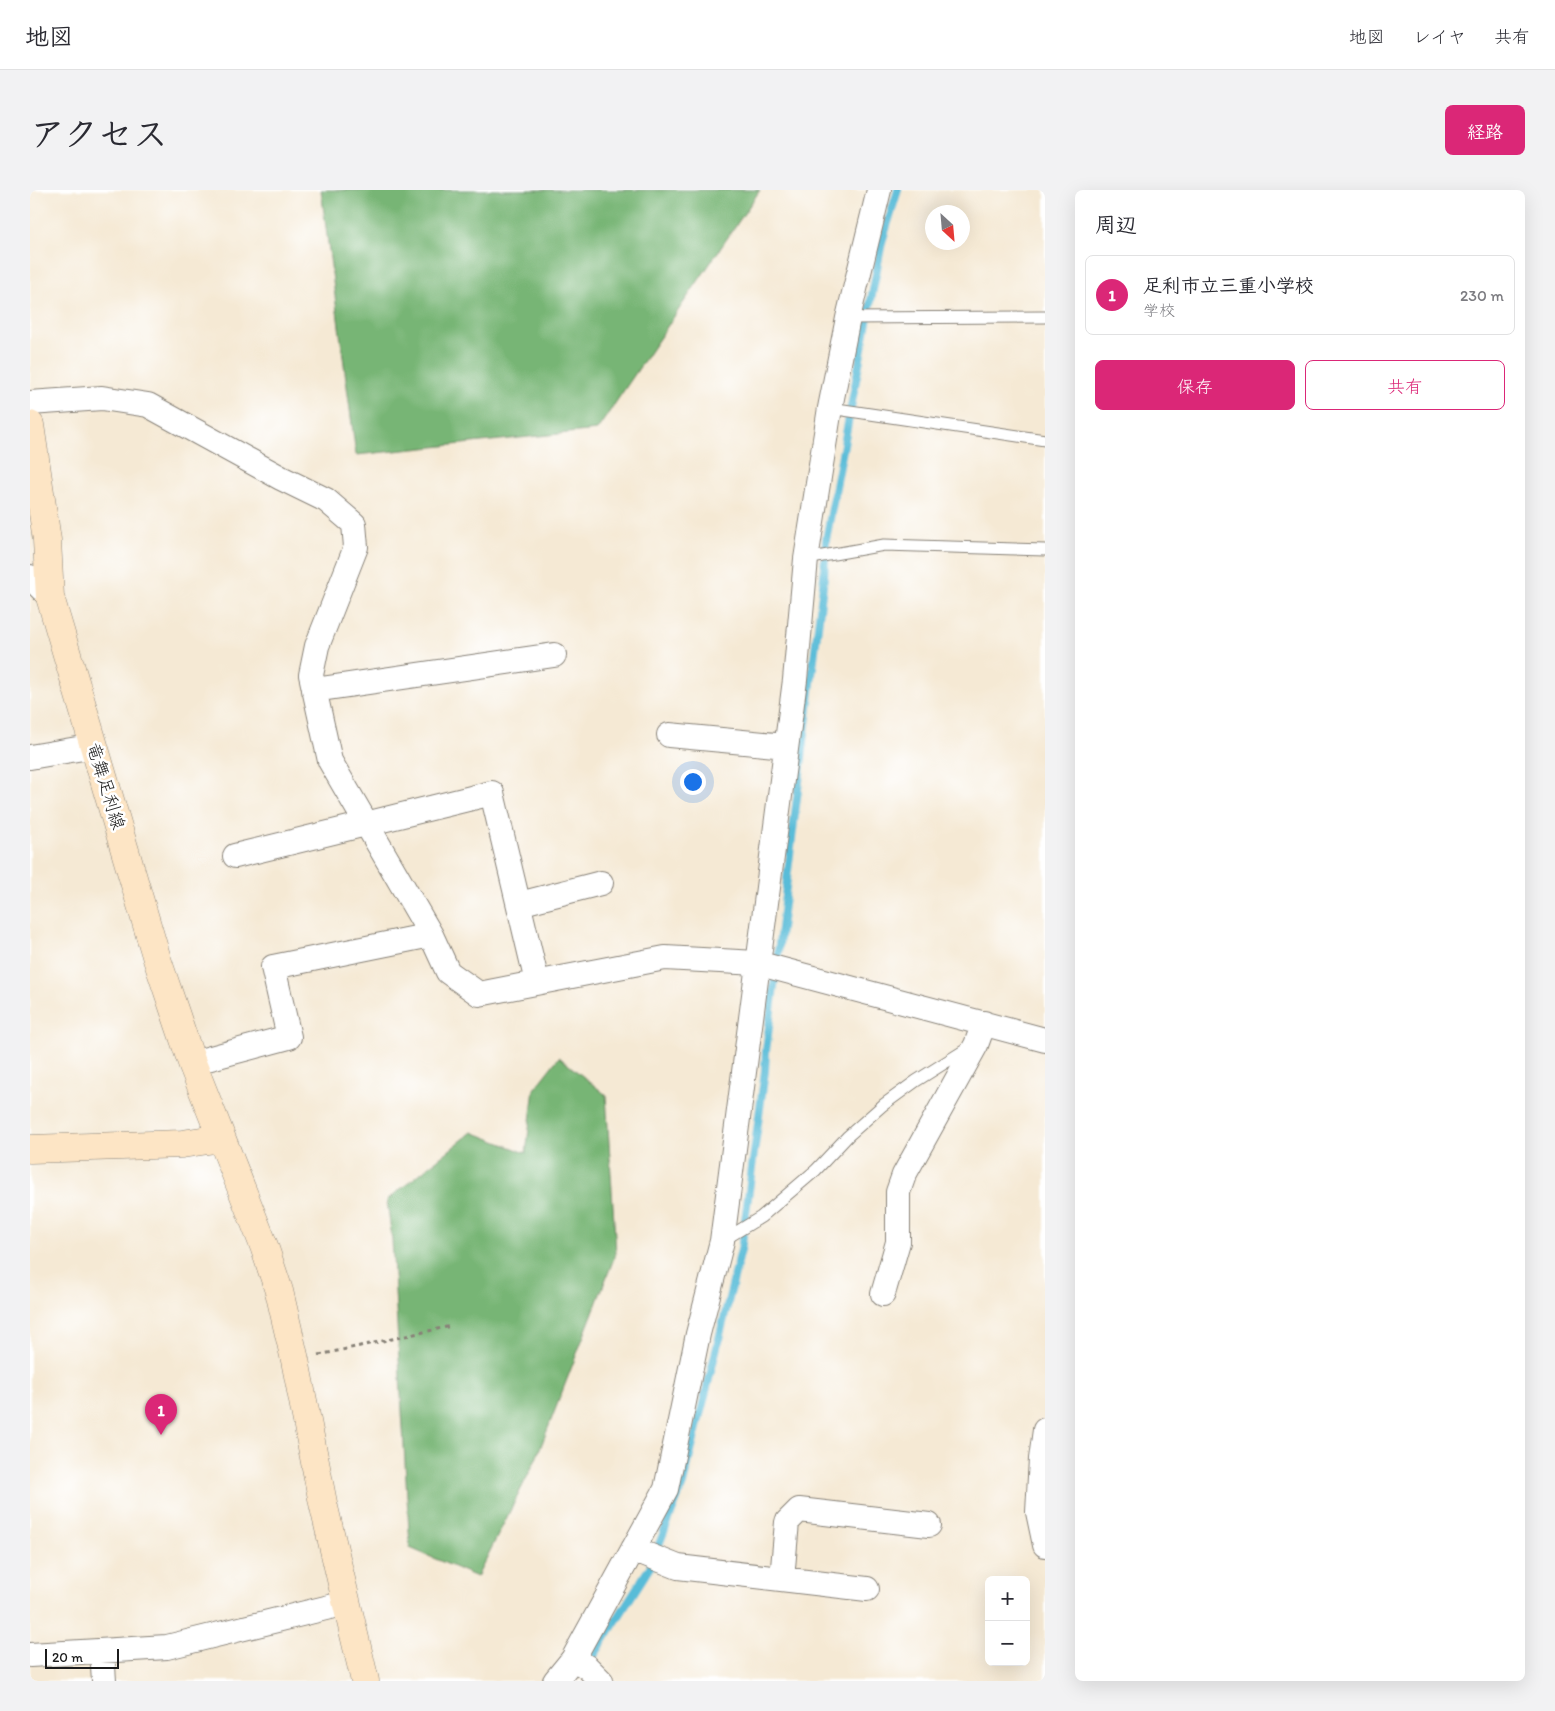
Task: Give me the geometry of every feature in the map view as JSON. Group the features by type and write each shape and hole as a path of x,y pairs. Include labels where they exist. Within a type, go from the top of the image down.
{"street":[{"path":"554,1681 573,1659 666,1489 698,1334 722,1241 795,680 806,559 830,408 848,318 879,190"},
{"path":"30,403 102,398 148,405 281,478 326,500 354,524 356,548 317,646 311,675 330,761 431,935 448,972 479,994 665,958 757,963 980,1034 1045,1040"},
{"name":"竜舞足利線","path":"30,425 47,540 50,597 156,959 192,1063 264,1246 279,1291 295,1360 323,1503 365,1681"},
{"path":"30,577 50,597"},
{"path":"314,690 554,655"},
{"path":"669,735 786,746"},
{"path":"30,757 95,746"},
{"path":"235,856 492,793 538,982"},
{"path":"519,904 601,883"},
{"path":"192,1063 289,1037 272,967 431,935"},
{"path":"883,1294 898,1242 898,1192 904,1175 980,1034"},
{"path":"30,1149 182,1144 221,1138"},
{"path":"1045,1430 1041,1458 1038,1512 1045,1545"},
{"path":"782,1579 787,1522 799,1510 929,1525"},
{"path":"633,1549 678,1567 867,1589"},
{"path":"30,1656 167,1646 346,1603"},
{"path":"102,1651 104,1681"},
{"path":"573,1659 587,1668 601,1681"}],"lane":[{"path":"848,318 1045,317"},
{"path":"830,408 1045,440"},
{"path":"806,559 884,545 1045,550"},
{"path":"722,1241 761,1217 816,1170 848,1136 883,1105 963,1050 980,1034"}],"path":[{"path":"295,1360 451,1326"}],"green space":[{"path":"321,190 760,190 597,430 356,455"},
{"path":"559,1057 606,1095 616,1253 536,1459 477,1577 410,1548 392,1240 387,1200 472,1132 526,1153 534,1089"}],"waterway":[{"path":"595,1654 650,1567 683,1484 741,1250 765,1071 824,577 826,540 882,242 898,190"}],"place":[{"name":"足利市立三重小学校","path":"161,1435"}]}
